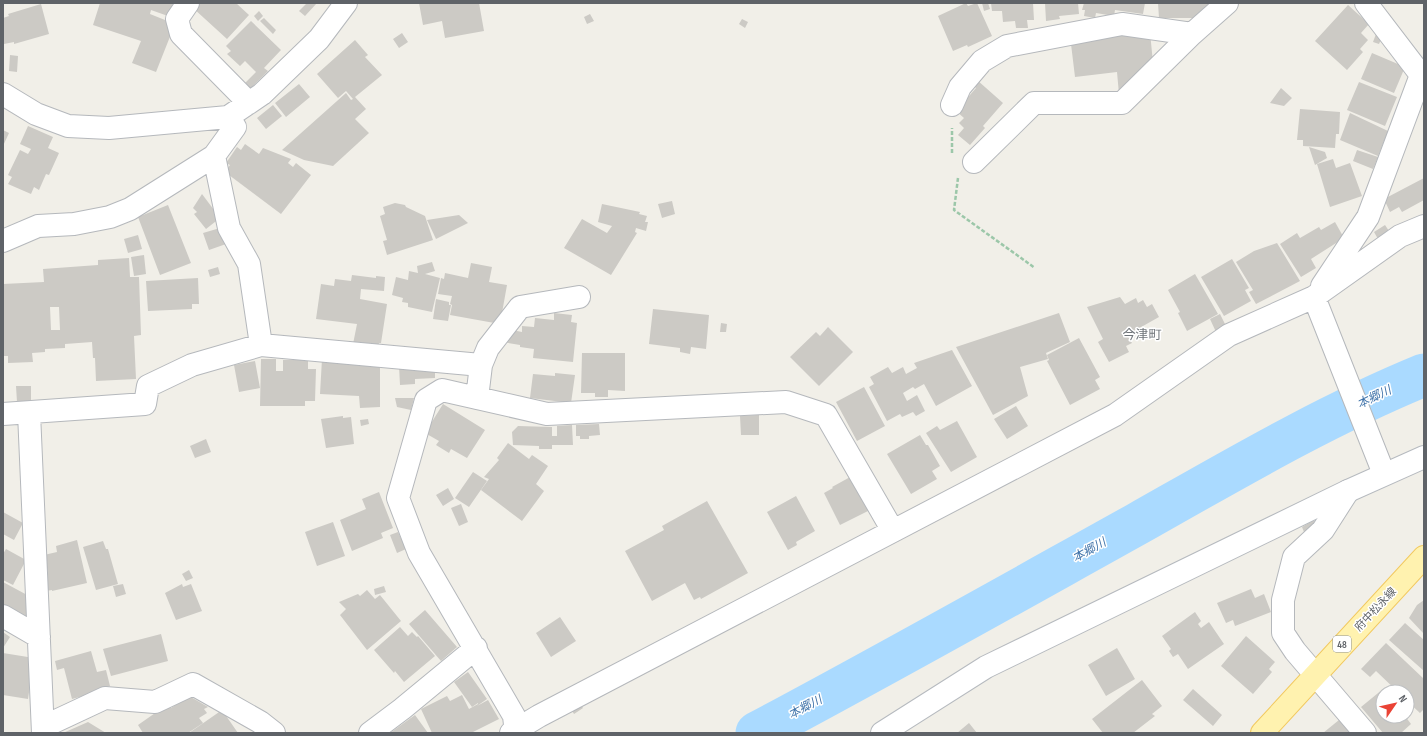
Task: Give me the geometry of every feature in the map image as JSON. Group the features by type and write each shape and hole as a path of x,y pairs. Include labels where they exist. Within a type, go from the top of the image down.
{"main road":[{"name":"府中松永線","path":"1262,733 1315,674 1422,562"}],"street":[{"path":"188,3 178,19 181,34 249,103"},
{"path":"3,94 36,114 68,126 109,128 228,117 262,94 319,39 346,3"},
{"path":"974,162 1034,103 1122,103 1192,34 1227,3"},
{"path":"1314,297 1368,217 1422,75 1366,3"},
{"path":"952,106 960,87 982,61 1007,46 1122,24 1192,34"},
{"path":"3,241 38,226 74,224 110,218 130,209 214,156 235,127 228,117"},
{"path":"214,156 229,228 249,264 260,345"},
{"path":"514,732 539,716 1115,415 1229,335 1314,297 1400,236 1424,226"},
{"path":"477,398 481,365 488,348 520,307 579,297"},
{"path":"1314,297 1384,474"},
{"path":"3,414 145,404 148,386 192,365 260,345 481,365"},
{"path":"514,732 514,716 476,648 419,553 398,498 426,400 442,390 547,414 786,402 826,415 893,531"},
{"path":"29,413 43,730 105,698 155,702 193,684 260,722 274,733"},
{"path":"882,733 986,667 1348,491 1424,457"},
{"path":"1348,491 1323,530 1294,557 1283,600 1283,633 1295,651 1365,733"},
{"path":"3,616 39,637"},
{"path":"370,733 402,710 476,648"}],"path":[{"path":"952,106 952,157"},
{"path":"974,162 957,179 954,210 1035,268"},
{"path":"954,176 957,179"}],"building":[{"path":"100,3 173,4 168,16 151,10 150,14 175,24 156,72 132,63 141,41 93,25"},
{"path":"198,3 236,3 249,15 227,39 193,8"},
{"path":"307,3 317,3 305,16 299,11"},
{"path":"419,3 479,3 484,31 445,38 442,21 423,25"},
{"path":"966,3 968,6 977,3 992,36 968,47 967,45 953,51 938,16"},
{"path":"982,3 988,3 990,9 984,11"},
{"path":"991,3 1033,3 1034,20 1027,20 1028,28 1016,28 1015,21 1003,22 1002,11 992,11"},
{"path":"1045,3 1078,3 1079,14 1059,16 1060,19 1046,21"},
{"path":"1084,3 1145,3 1143,14 1115,10 1114,16 1096,13 1095,18 1084,16 1085,10 1082,10"},
{"path":"1158,3 1214,3 1202,18 1159,18"},
{"path":"41,4 49,34 14,44 14,42 4,44 3,18 9,16 8,14"},
{"path":"1348,5 1369,24 1361,33 1368,40 1360,49 1363,52 1347,70 1315,41"},
{"path":"259,11 263,16 258,21 254,16"},
{"path":"590,14 594,21 587,24 584,17"},
{"path":"264,18 276,30 273,34 260,21"},
{"path":"742,19 748,22 745,28 739,24"},
{"path":"251,21 281,50 264,68 268,71 250,89 244,84 256,72 245,61 240,66 227,54 231,51 226,46"},
{"path":"1150,32 1153,63 1119,94 1117,72 1075,77 1071,44 1083,40"},
{"path":"402,33 408,42 399,48 393,39"},
{"path":"1376,34 1382,37 1379,44 1373,42"},
{"path":"355,40 368,55 365,57 382,75 355,97 366,109 355,119 369,133 333,166 304,160 282,150 346,93 351,100 353,99 346,91 338,98 317,74"},
{"path":"1372,53 1405,67 1394,93 1361,79"},
{"path":"10,55 18,56 17,72 9,71"},
{"path":"977,80 1003,103 983,126 985,128 970,145 958,135 964,128 959,123 964,118 956,111 976,88 973,85"},
{"path":"1359,82 1397,97 1385,126 1347,110"},
{"path":"299,84 310,97 286,117 275,103"},
{"path":"1281,88 1292,98 1284,106 1270,103"},
{"path":"273,105 282,116 266,129 257,118"},
{"path":"1300,109 1340,112 1339,134 1336,134 1335,148 1303,146 1303,140 1297,140"},
{"path":"1350,113 1388,131 1378,156 1340,140"},
{"path":"28,126 53,137 48,148 59,153 49,175 46,174 39,190 34,187 31,194 8,184 12,177 8,175 20,150 28,154 31,149 20,144"},
{"path":"3,130 9,133 3,146"},
{"path":"245,144 259,154 263,148 291,159 288,163 293,167 296,163 311,175 281,214 225,172 230,165 226,163 237,147 241,150"},
{"path":"1309,147 1325,152 1327,158 1315,165"},
{"path":"1357,150 1378,157 1373,169 1353,161"},
{"path":"1333,159 1336,168 1350,163 1362,196 1330,207 1317,164"},
{"path":"1424,178 1424,200 1402,212 1399,207 1390,212 1384,199"},
{"path":"202,194 220,218 206,229 194,214 197,212 193,208"},
{"path":"672,201 675,214 662,218 658,204"},
{"path":"395,203 405,205 406,207 425,216 433,240 387,255 383,241 387,240 380,216 385,214 383,207"},
{"path":"602,204 640,212 639,214 647,216 645,222 648,222 646,231 636,228 635,232 637,233 611,275 564,248 582,219 607,233 612,226 598,222"},
{"path":"168,205 191,263 160,275 138,217"},
{"path":"459,215 468,223 436,239 427,220"},
{"path":"1335,222 1344,238 1311,259 1316,268 1301,277 1280,244 1297,233 1300,238 1319,227 1321,230"},
{"path":"1385,225 1389,231 1378,239 1374,232"},
{"path":"220,228 226,244 209,250 203,233"},
{"path":"138,235 142,249 128,253 124,239"},
{"path":"1277,243 1300,281 1256,304 1249,292 1253,290 1236,262 1254,251"},
{"path":"144,255 146,274 134,276 131,257"},
{"path":"129,258 130,277 139,277 141,335 134,336 136,379 96,381 95,358 93,358 92,342 65,344 65,348 45,349 45,352 32,353 33,362 8,363 8,356 3,356 3,284 44,282 43,269 98,265 98,260","holes":["50,307 59,307 60,330 51,330"]},
{"path":"1232,259 1249,288 1245,290 1251,301 1224,316 1201,277"},
{"path":"432,262 435,271 425,274 440,278 432,312 408,307 408,303 402,302 403,298 392,295 396,277 408,280 409,271 418,273 417,266"},
{"path":"471,263 492,267 489,282 507,285 500,324 450,315 452,296 438,294 441,278 444,279 445,273 468,278"},
{"path":"218,267 220,274 210,277 208,270"},
{"path":"1195,274 1218,314 1187,331 1178,313 1180,312 1168,290"},
{"path":"352,275 376,278 376,276 385,277 384,291 361,289 360,299 387,304 381,343 379,343 378,348 353,344 357,324 316,319 321,284 334,286 335,279 351,281"},
{"path":"198,278 199,304 192,304 192,309 148,311 146,281"},
{"path":"1120,297 1125,304 1136,298 1138,303 1143,300 1147,307 1152,304 1159,317 1127,335 1132,343 1126,346 1129,352 1109,362 1098,342 1103,339 1087,307"},
{"path":"436,299 449,302 449,305 451,305 448,321 433,319"},
{"path":"653,309 709,315 706,349 691,347 690,354 680,352 680,348 649,344"},
{"path":"554,313 572,315 571,322 577,323 573,362 533,358 534,349 503,342 512,330 522,332 522,326 534,327 535,318 554,320"},
{"path":"1059,313 1070,342 1046,353 1048,359 1020,367 1028,396 993,415 956,347"},
{"path":"1220,314 1225,324 1216,332 1210,319"},
{"path":"721,323 727,324 726,332 720,332"},
{"path":"828,327 853,352 819,386 790,357 816,332 820,336"},
{"path":"1079,338 1100,377 1095,380 1100,389 1070,405 1047,361 1049,360 1047,355"},
{"path":"952,350 972,386 936,406 924,384 915,389 913,387 903,393 907,401 917,395 925,411 916,416 913,412 902,417 900,414 887,421 869,387 874,384 870,377 888,367 892,373 903,367 906,374 917,368 914,363"},
{"path":"582,353 625,353 625,391 608,390 608,397 595,397 595,393 581,393"},
{"path":"261,359 276,359 276,371 283,371 283,360 308,360 308,369 316,369 315,401 305,401 305,406 260,406"},
{"path":"322,359 380,362 380,407 360,408 359,396 320,394"},
{"path":"255,361 260,388 239,392 234,365"},
{"path":"435,365 435,378 415,379 415,384 400,385 399,366"},
{"path":"555,373 575,375 571,403 530,398 533,374 555,376"},
{"path":"16,386 31,386 31,402 17,402"},
{"path":"864,387 885,426 857,441 836,402"},
{"path":"395,398 414,398 411,410 397,407"},
{"path":"443,404 485,430 467,458 451,449 449,453 436,445 439,441 425,433"},
{"path":"1016,406 1028,426 1007,439 994,419"},
{"path":"759,415 759,435 741,435 740,416"},
{"path":"343,416 343,418 351,417 354,444 326,448 321,419"},
{"path":"368,419 369,424 361,426 360,420"},
{"path":"957,421 977,457 951,472 926,433 937,426 940,430"},
{"path":"599,424 600,435 589,436 589,439 580,439 580,436 576,436 576,425"},
{"path":"572,425 573,445 552,445 552,449 539,449 539,446 513,445 512,432 518,426 552,427 552,436 557,436 557,426"},
{"path":"920,435 926,445 928,445 940,466 932,471 937,479 911,494 887,454"},
{"path":"206,439 211,452 195,458 190,446"},
{"path":"508,443 529,459 532,455 548,466 536,484 544,491 522,521 481,490 489,479 484,477 499,460 497,458"},
{"path":"473,472 487,481 469,507 455,498"},
{"path":"852,476 870,510 840,525 824,493"},
{"path":"448,488 454,499 443,506 436,495"},
{"path":"379,492 393,528 381,533 383,538 352,551 340,520 366,509 362,499"},
{"path":"796,496 815,531 796,542 797,545 788,550 767,512"},
{"path":"707,501 748,573 701,599 700,597 694,600 685,583 652,601 625,551 664,530 662,526"},
{"path":"461,504 468,522 459,526 451,508"},
{"path":"3,512 23,523 14,540 3,534"},
{"path":"1314,520 1316,525 1304,532 1302,527"},
{"path":"333,522 345,556 317,566 305,532"},
{"path":"398,532 406,549 397,553 390,535"},
{"path":"77,540 87,583 46,591 43,573 48,572 44,555 57,552 56,546"},
{"path":"103,541 106,549 108,549 118,584 96,590 83,547"},
{"path":"6,549 26,560 13,585 3,580 3,554"},
{"path":"189,570 193,578 186,581 182,574"},
{"path":"3,582 29,596 31,610 21,621 3,612"},
{"path":"123,584 126,594 116,597 113,586"},
{"path":"182,584 183,587 191,584 202,611 176,620 165,593"},
{"path":"384,586 386,592 375,595 374,589"},
{"path":"1251,589 1255,598 1264,594 1271,612 1235,626 1233,620 1226,623 1217,603"},
{"path":"367,590 375,599 380,595 401,621 367,650 340,615 346,609 339,602 358,594 360,596"},
{"path":"1424,600 1424,634 1409,618 1417,605"},
{"path":"425,610 457,647 441,661 409,624"},
{"path":"1195,612 1201,621 1198,624 1201,628 1209,622 1224,644 1188,669 1178,654 1173,657 1169,651 1171,649 1162,636"},
{"path":"560,617 576,641 551,657 536,633"},
{"path":"1405,623 1424,640 1424,671 1389,640"},
{"path":"400,627 408,636 412,632 417,637 418,636 435,656 404,682 374,650"},
{"path":"3,632 10,637 3,648"},
{"path":"161,634 168,661 111,676 103,649"},
{"path":"1246,636 1275,662 1269,669 1272,672 1253,694 1221,666"},
{"path":"1386,643 1424,679 1424,709 1420,713 1415,708 1415,684 1390,684 1376,671 1370,677 1361,669"},
{"path":"1117,648 1135,679 1106,696 1088,665"},
{"path":"91,651 97,672 106,670 110,686 101,688 102,691 72,699 64,668 57,670 55,661"},
{"path":"3,653 34,658 28,699 3,695"},
{"path":"468,672 487,699 477,706 488,700 499,719 471,733 432,733 421,709 447,696 450,701 462,695 469,709 478,704 472,707 454,682"},
{"path":"1142,680 1162,706 1152,714 1155,716 1133,733 1103,733 1092,719"},
{"path":"1193,689 1222,715 1213,726 1183,700"},
{"path":"189,696 208,707 204,709 207,713 199,718 203,723 188,733 143,733 138,725 168,704 171,708"},
{"path":"1375,696 1375,724 1361,707"},
{"path":"580,703 583,708 574,714 571,709"},
{"path":"222,710 238,733 189,733"},
{"path":"415,715 428,733 390,733"},
{"path":"1339,720 1341,722 1343,720 1354,733 1323,733"},
{"path":"88,722 106,733 63,733"},
{"path":"969,723 977,733 957,733"},
{"path":"1375,724 1411,724 1401,733 1383,733"}],"waterway":[{"name":"本郷川","path":"757,733 853,682 1278,445 1350,408 1424,375"}],"district":[{"name":"今津町","path":"1142,334"}]}
